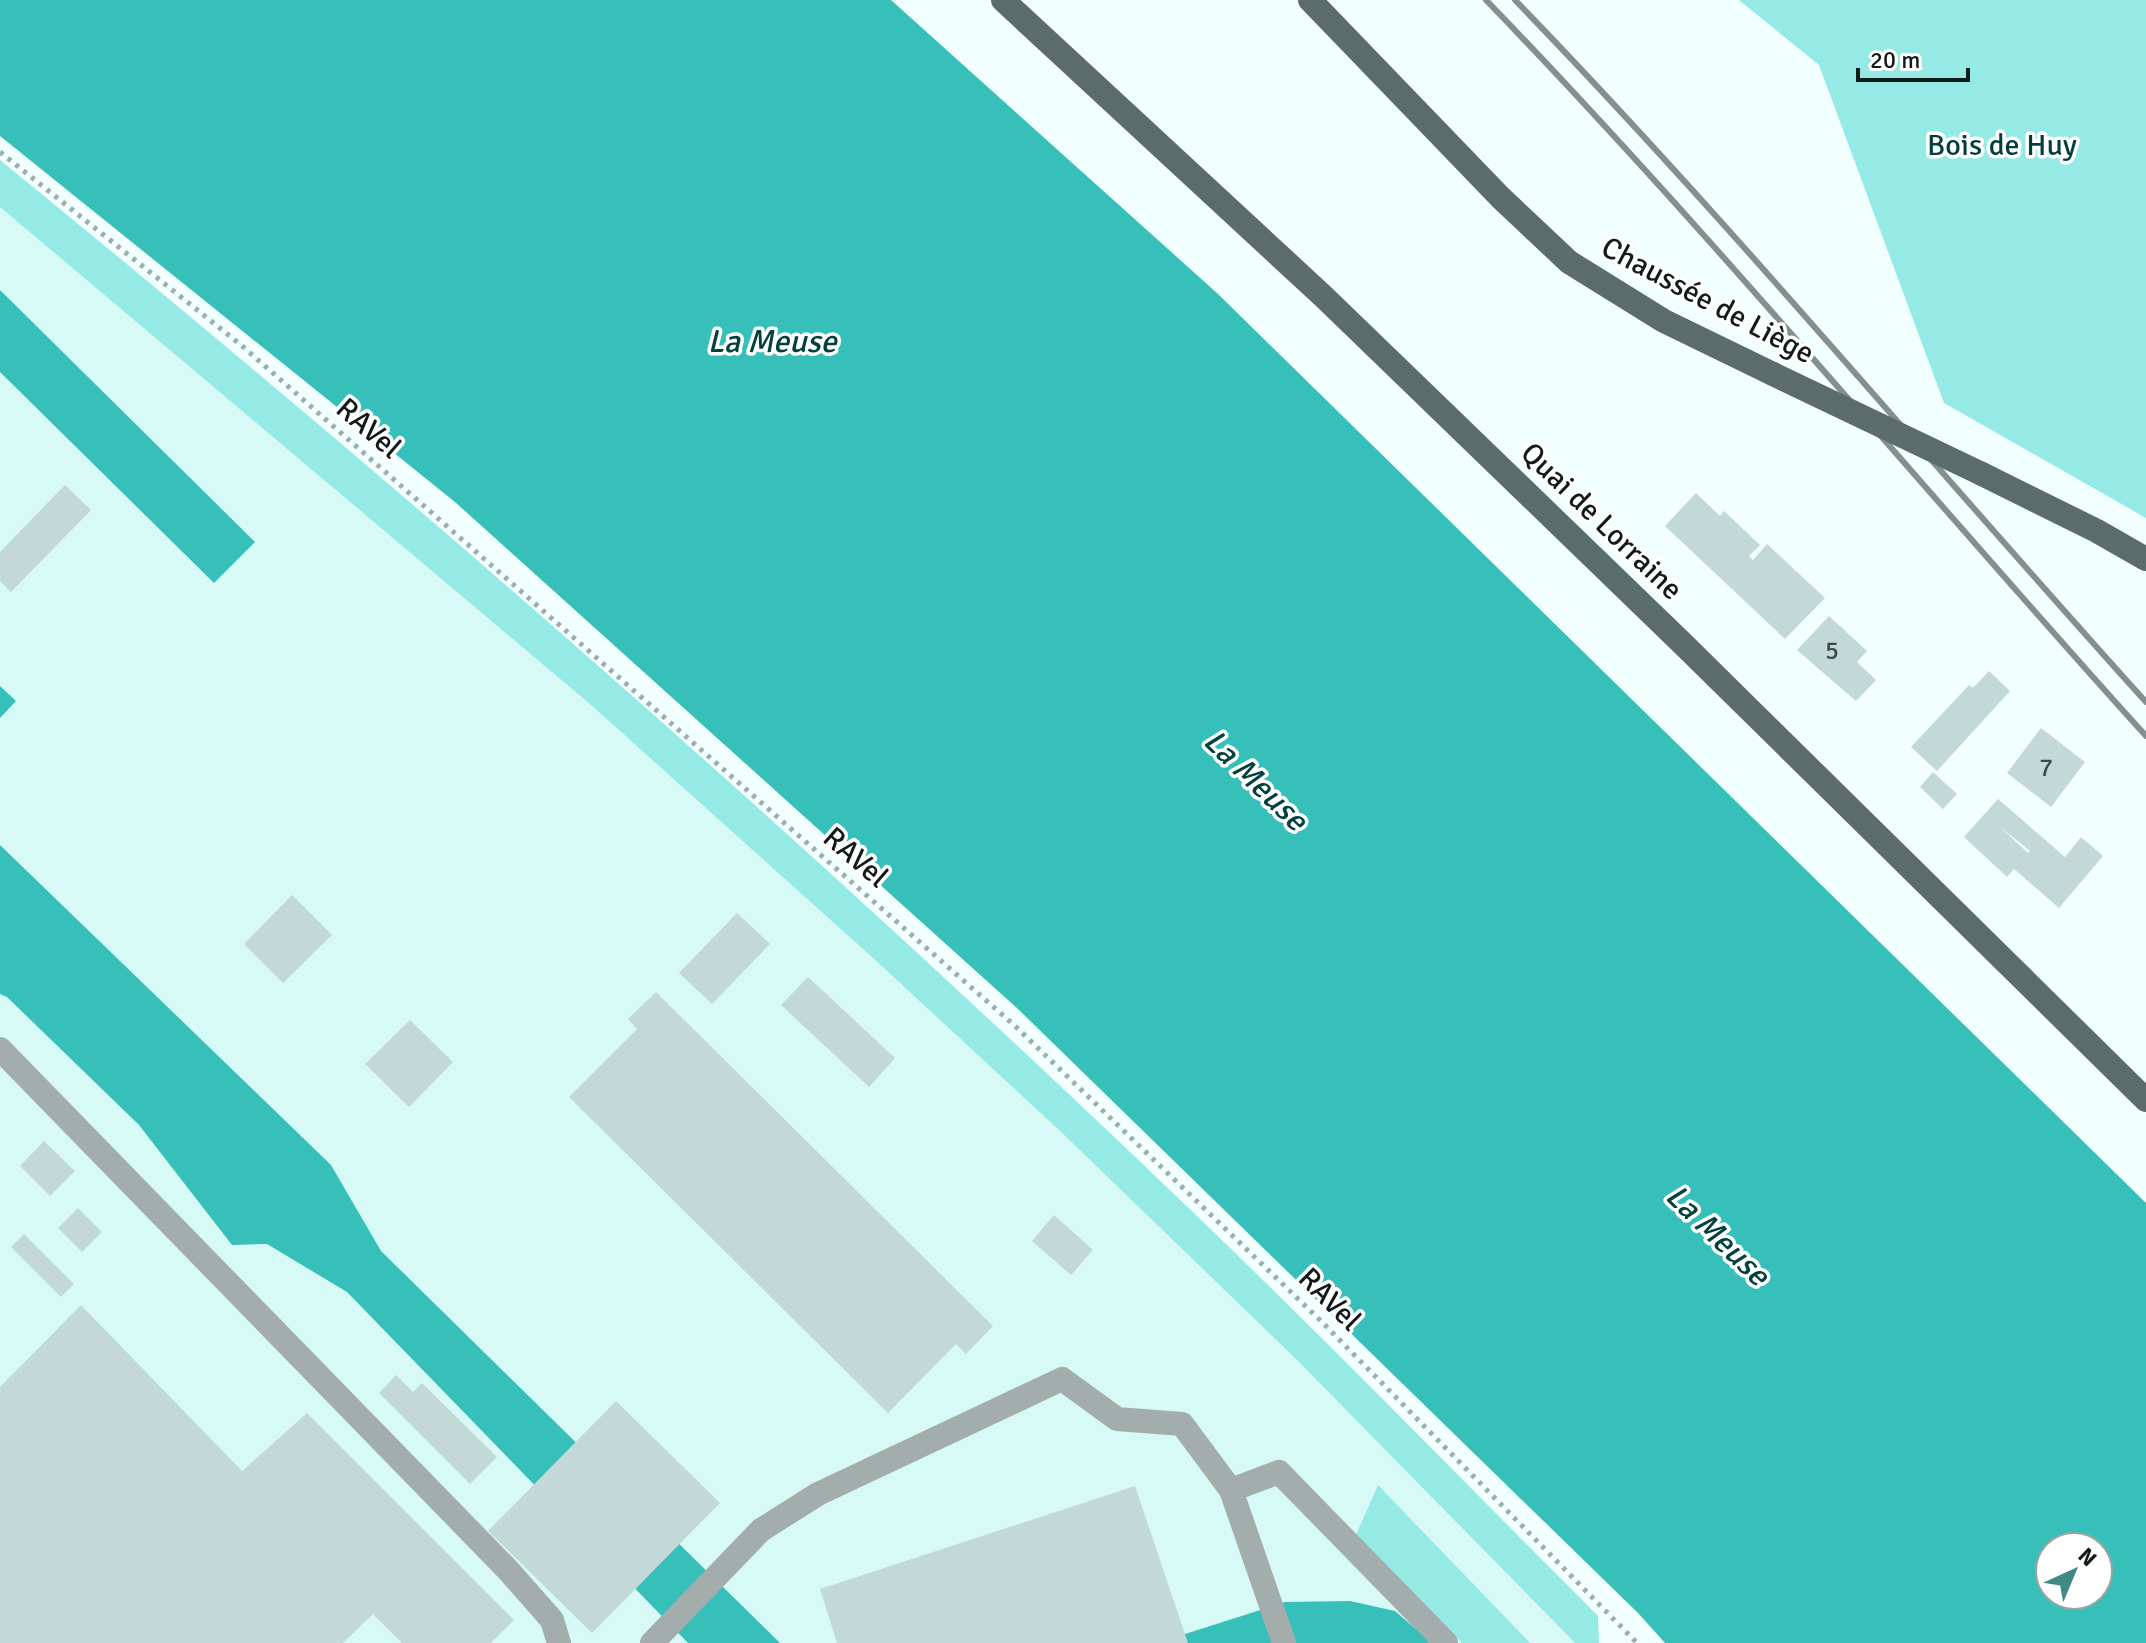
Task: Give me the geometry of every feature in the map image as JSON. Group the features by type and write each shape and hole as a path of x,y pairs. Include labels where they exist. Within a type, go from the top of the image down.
{"main road":[{"name":"Quai de Lorraine","path":"1003,0 1324,297 1682,643 2146,1100"},
{"name":"Chaussée de Liège","path":"1310,0 1501,198 1569,262 1664,321 1982,474 2146,559"}],"lane":[{"path":"0,1049 507,1569 552,1620 559,1643"},
{"path":"652,1643 761,1530 806,1501 1062,1379 1117,1419 1182,1424 1231,1490 1284,1643"},
{"path":"1231,1490 1279,1472 1446,1643"}],"path":[{"name":"RAVel","path":"0,152 241,345 1014,1025 1322,1322 1637,1643"}],"shaded area":[{"path":"0,207 591,705 873,958 1060,1131 1298,1361 1575,1643 0,1643"}],"green space":[{"name":"Bois de Huy","path":"1739,0 2146,0 2146,518 1944,403 1819,65"},
{"path":"0,160 472,555 931,965 1229,1247 1598,1616 1599,1643 1575,1643 1298,1361 1060,1131 873,958 591,705 0,207"},
{"path":"1378,1485 1530,1643 1462,1643 1356,1535"}],"water":[{"name":"La Meuse","path":"0,0 891,0 1218,294 2146,1203 2146,1643 1665,1643 1638,1613 1019,1010 455,502 0,136"},
{"path":"0,290 255,542 214,583 0,372"},
{"path":"0,686 16,701 0,718"},
{"path":"0,845 331,1165 381,1251 780,1643 688,1643 347,1292 267,1244 232,1245 139,1125 7,997 0,994"},
{"path":"1350,1601 1395,1611 1432,1643 1148,1643 1285,1602"}],"building":[{"path":"65,485 91,510 11,592 0,581 0,552"},
{"path":"1696,493 1720,516 1724,511 1760,545 1749,556 1753,560 1767,544 1825,598 1785,639 1665,526"},
{"path":"1829,616 1867,651 1857,662 1876,680 1856,701 1797,650"},
{"path":"1989,671 2010,691 1937,771 1911,747 1969,685 1973,688"},
{"path":"2041,728 2085,762 2051,807 2007,773"},
{"path":"1933,772 1957,794 1943,809 1920,787"},
{"path":"1998,799 2065,857 2081,837 2103,856 2059,908 2014,869 2007,877 1964,837","holes":["2000,827 2030,851 2028,853"]},
{"path":"292,895 332,935 283,983 244,944"},
{"path":"737,913 770,944 712,1004 679,973"},
{"path":"808,977 895,1058 869,1087 781,1005"},
{"path":"656,992 993,1326 966,1354 956,1344 888,1413 569,1097 637,1029 628,1019"},
{"path":"410,1020 453,1062 409,1107 365,1064"},
{"path":"44,1141 75,1171 50,1196 20,1166"},
{"path":"78,1208 102,1232 82,1252 58,1228"},
{"path":"1054,1215 1093,1250 1071,1275 1032,1241"},
{"path":"24,1234 74,1284 61,1297 11,1247"},
{"path":"81,1305 242,1471 307,1413 514,1620 491,1643 402,1643 373,1614 343,1643 0,1643 0,1387"},
{"path":"396,1375 413,1392 422,1383 497,1457 470,1484 379,1393"},
{"path":"616,1401 720,1503 592,1633 488,1531"},
{"path":"1135,1486 1188,1643 837,1643 820,1589"}],"railway":[{"path":"1486,0 1655,181 2146,736"},
{"path":"1515,0 1676,172 2146,702"}]}
